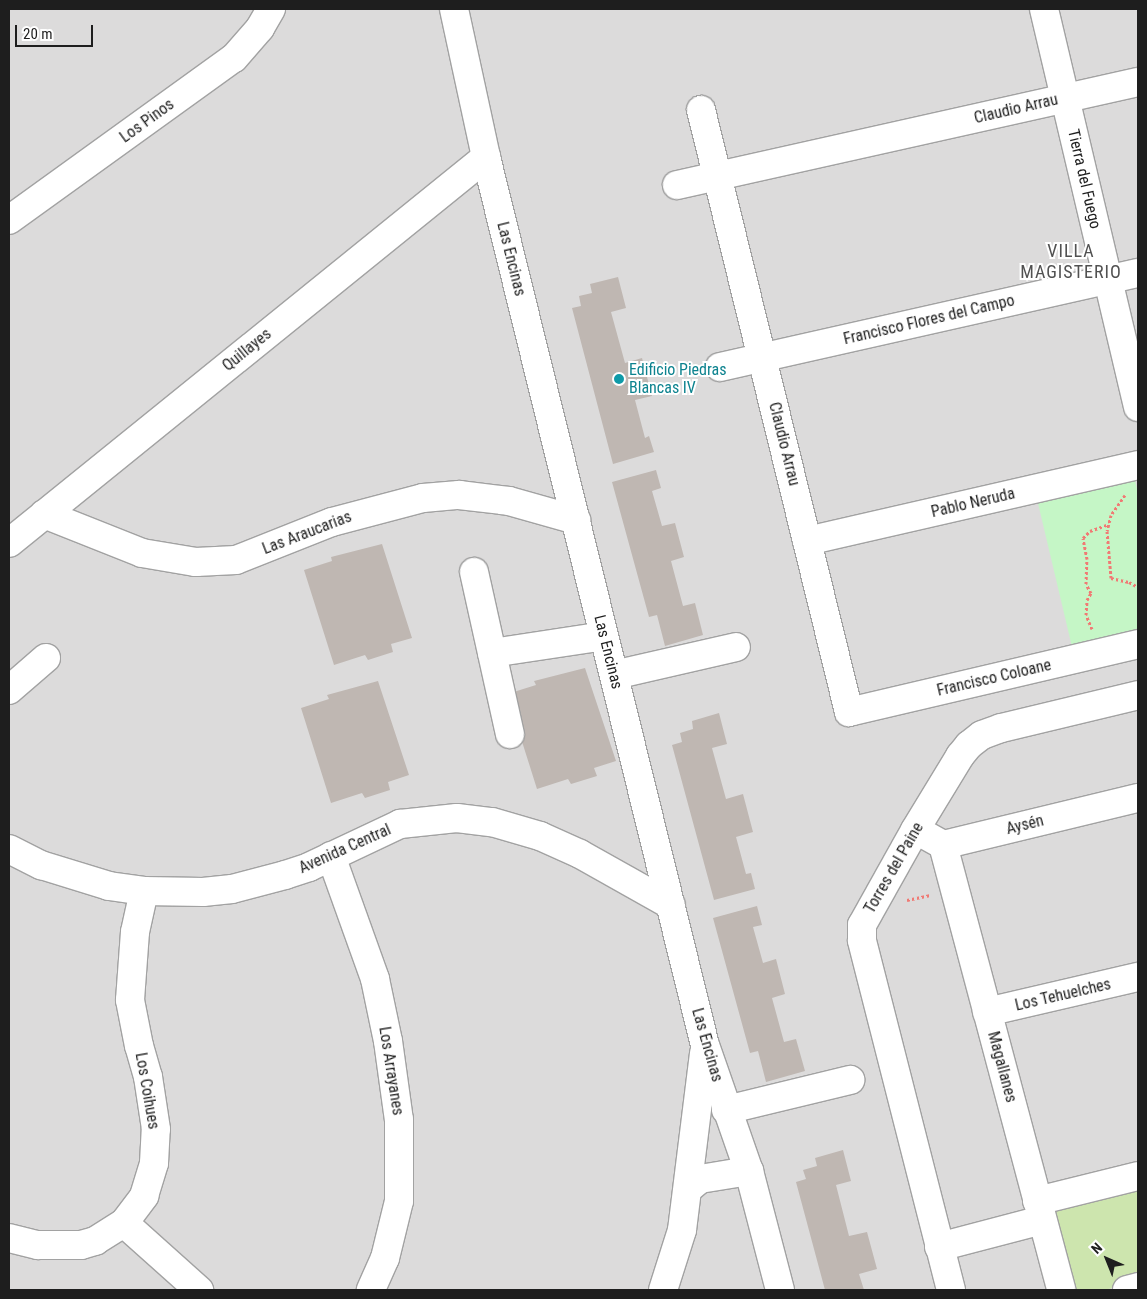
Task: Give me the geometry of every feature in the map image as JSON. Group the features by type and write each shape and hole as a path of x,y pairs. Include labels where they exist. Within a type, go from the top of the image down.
{"street":[{"name":"Los Pinos","path":"9,220 234,58 260,28 271,9"},
{"name":"Las Encinas","path":"454,9 486,157 705,1045 726,1110 749,1171 780,1290"},
{"name":"Tierra del Fuego","path":"1044,9 1138,407"},
{"name":"Claudio Arrau","path":"677,185 1138,82"},
{"path":"702,110 719,176"},
{"name":"Quillayes","path":"9,543 486,157"},
{"name":"Claudio Arrau","path":"719,176 849,712"},
{"name":"Francisco Flores del Campo","path":"720,368 1138,273"},
{"name":"Pablo Neruda","path":"807,541 1131,466"},
{"name":"Las Araucarias","path":"44,514 142,553 196,562 236,560 332,522 423,498 459,495 509,502 576,520"},
{"path":"474,572 510,734"},
{"path":"492,653 604,636"},
{"name":"Francisco Coloane","path":"849,712 1138,644"},
{"path":"614,675 736,647"},
{"path":"9,690 46,658"},
{"name":"Torres del Paine","path":"951,1290 862,940 862,925 868,910 915,830 969,744 982,735 1001,728 1138,695"},
{"name":"Aysén","path":"944,845 1138,798"},
{"name":"Avenida Central","path":"9,849 42,865 75,877 109,886 144,891 203,892 232,889 285,876 400,824 457,818 492,822 548,839 580,854 670,905"},
{"path":"915,830 944,845"},
{"name":"Magallanes","path":"944,845 1061,1290"},
{"name":"Los Arrayanes","path":"331,856 375,979 388,1041 400,1120 399,1201 385,1258 372,1290"},
{"name":"Los Coihues","path":"9,1238 38,1245 82,1245 107,1235 124,1223 136,1210 150,1180 155,1138 148,1077 139,1046 130,1000 135,932 144,891"},
{"name":"Los Tehuelches","path":"987,1012 1138,977"},
{"path":"663,1290 682,1230 705,1045"},
{"path":"726,1110 850,1080"},
{"path":"688,1189 700,1179 749,1171"},
{"path":"939,1247 1138,1176"},
{"path":"124,1223 199,1290"},
{"path":"1127,1290 1138,1288"}],"path":[{"path":"1131,466 1128,488 1121,503 1111,515 1107,531 1111,578 1129,582 1138,587"},
{"path":"1079,659 1081,643 1092,629 1086,615 1087,600 1091,593 1086,584 1087,559 1083,538 1090,532 1108,524"},
{"path":"868,910 955,888"}],"shaded area":[{"path":"9,9 1138,9 1138,1290 9,1290"}],"green space":[{"path":"1134,476 1138,494 1138,633 1072,647 1037,499"},
{"path":"1138,1184 1138,1282 1104,1290 1072,1290 1050,1205"}],"building":[{"name":"Edificio Piedras Blancas IV","path":"618,277 626,308 611,312 625,363 642,358 652,396 635,400 645,438 649,436 654,452 613,464 572,308 581,306 579,296 592,293 590,284"},
{"path":"656,470 661,488 652,491 662,526 675,523 684,557 671,561 683,606 695,603 703,635 665,646 657,615 649,617 612,482"},
{"path":"382,544 412,638 391,644 393,652 368,660 365,655 334,665 304,570 332,561 331,557"},
{"path":"585,668 616,761 594,768 597,776 571,784 568,779 537,789 507,694 536,685 534,681"},
{"path":"378,681 409,775 388,782 390,790 365,798 362,793 331,803 301,708 329,699 327,695"},
{"path":"719,713 727,744 712,748 726,799 743,794 753,832 736,837 746,874 751,873 755,889 714,900 672,745 682,742 680,733 693,729 692,721"},
{"path":"757,906 762,925 753,927 763,963 776,959 785,994 772,998 784,1042 796,1039 805,1071 766,1082 758,1051 750,1053 713,918"},
{"path":"843,1150 851,1181 836,1185 849,1236 867,1232 877,1269 859,1274 864,1290 825,1290 796,1182 806,1179 803,1170 817,1166 815,1158"}],"place":[{"name":"Edificio Piedras Blancas IV","path":"619,379"}],"district":[{"name":"VILLA MAGISTERIO","path":"1071,262"}]}
